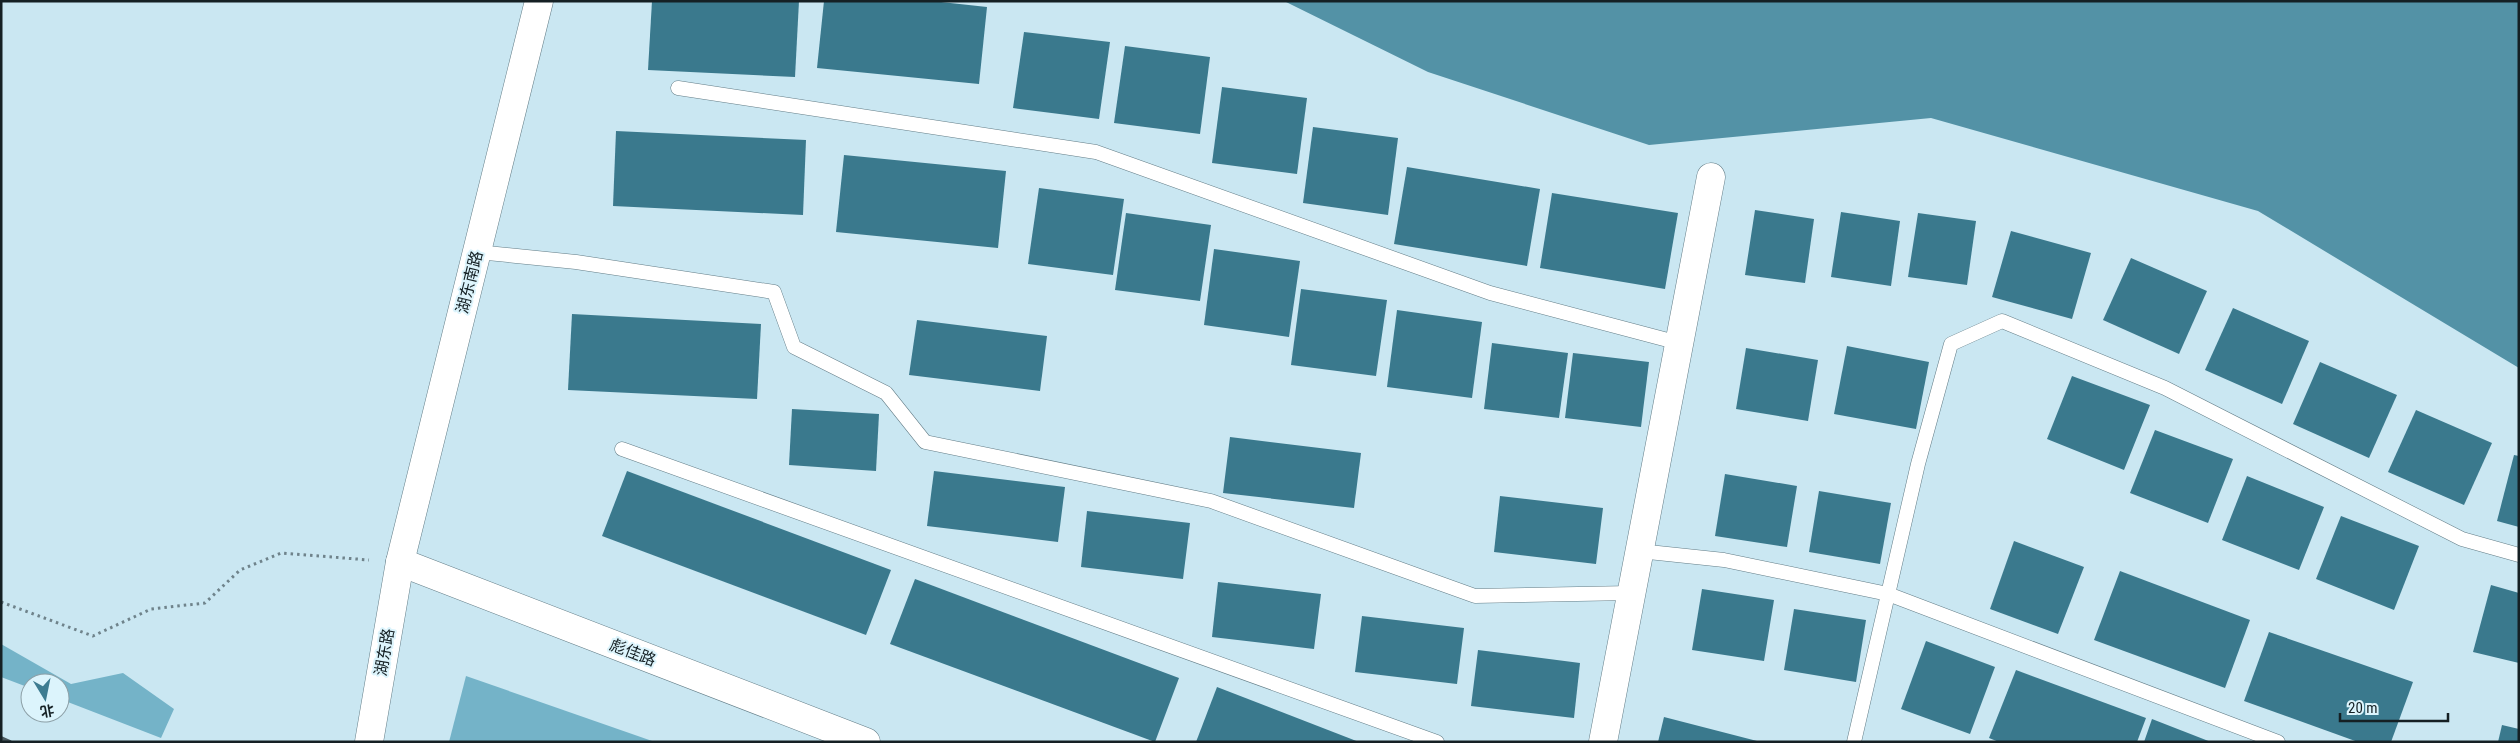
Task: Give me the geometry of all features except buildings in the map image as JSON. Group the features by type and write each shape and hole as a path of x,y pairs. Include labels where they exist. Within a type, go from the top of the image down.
{"street":[{"name":"湖东南路","path":"400,562 539,1"},
{"path":"1603,742 1711,177"},
{"name":"湖东路","path":"369,742 400,562"},
{"name":"彪佳路","path":"400,562 866,742"}],"lane":[{"path":"678,88 1096,152 1490,293 1679,343"},
{"path":"477,252 576,262 774,292 794,347 886,393 926,442 1211,501 1475,596 1631,593"},
{"path":"1854,742 1918,464 1951,344 2002,321 2165,388 2462,538 2519,555"},
{"path":"622,449 1437,742"},
{"path":"1639,551 1724,560 1888,594 2278,742"}],"path":[{"path":"1,602 93,636 151,609 205,603 240,570 281,553 400,562"}],"shaded area":[{"path":"1284,1 2519,1 2519,368 2258,211 1931,118 1649,145 1428,72"},
{"path":"1,644 52,673 20,673 20,684 1,677"},
{"path":"123,673 174,709 161,738 70,703 70,683"},
{"path":"466,676 655,742 449,742"}],"railway":[{"path":"1,738 10,742"}]}
